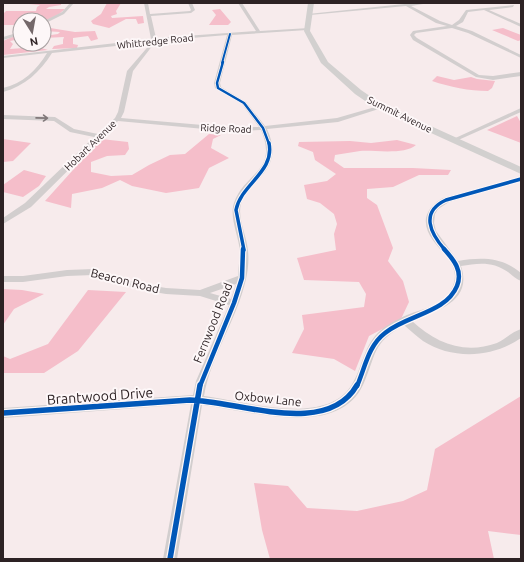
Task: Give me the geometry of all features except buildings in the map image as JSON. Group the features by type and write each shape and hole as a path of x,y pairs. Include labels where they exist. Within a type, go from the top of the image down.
{"street":[{"path":"52,19 63,13 72,3"},
{"path":"146,3 154,40"},
{"path":"149,15 188,13 193,10 190,3"},
{"path":"240,3 259,32"},
{"path":"307,29 311,3"},
{"path":"386,3 391,6"},
{"path":"310,14 427,3"},
{"path":"507,3 515,6 466,11 462,20 452,26 415,32 412,37 478,76 488,78 521,74"},
{"path":"407,5 434,20 470,32 521,57"},
{"path":"483,9 521,26"},
{"name":"Whittredge Road","path":"52,52 154,40 307,29"},
{"name":"Summit Avenue","path":"307,29 310,38 328,67 364,97 382,107 521,171"},
{"name":"Fernwood Road","path":"170,559 201,381 234,303 242,278 244,252 236,207 241,193 260,174 269,158 270,142 263,128 244,103 218,88 217,83 230,34"},
{"name":"Hobart Avenue","path":"3,222 28,205 117,119 121,112 130,71 154,40"},
{"path":"3,93 22,82 40,67 50,52"},
{"name":"Whittredge Road","path":"3,57 50,52"},
{"path":"3,90 11,89"},
{"name":"Ridge Road","path":"117,119 226,129 263,128 338,120 382,107"},
{"path":"454,140 521,110"},
{"path":"3,118 55,119 72,131 98,136"},
{"name":"Oxbow Lane","path":"198,400 289,413 320,411 345,400 353,392 359,382 369,350 383,334 405,320 447,302 454,293 460,273 446,250 438,243 430,228 430,218 436,205 446,200 521,179"},
{"path":"455,264 488,260 505,265 521,278"},
{"name":"Beacon Road","path":"3,279 23,279 67,273 94,272 151,290 200,293 234,303"},
{"name":"Beacon Road","path":"200,293 242,278"},
{"path":"405,320 430,341 461,351 489,350 521,333"},
{"name":"Brantwood Drive","path":"3,413 198,400"}],"shaded area":[{"path":"18,3 61,3 61,5 46,9 65,9 52,18 52,12 12,12 12,25 3,25 3,14 6,11 36,11 37,7 40,5"},
{"path":"107,3 121,3 116,11 117,14 111,16 112,18 143,16 144,23 138,24 136,19 126,19 109,28 93,24 91,21 101,14"},
{"path":"220,9 231,22 228,25 209,25 216,15 212,10"},
{"path":"52,28 75,32 95,31 98,39 91,41 88,36 73,38 73,44 78,45 77,48 52,49 54,46 63,44 64,37 52,38 52,35 58,34 60,32 52,32"},
{"path":"503,28 521,35 521,40 518,41 492,30"},
{"path":"12,37 12,41 10,41 12,46 10,49 12,49 12,52 30,52 3,55 3,41"},
{"path":"437,76 454,80 471,77 495,81 492,88 488,91 474,90 453,87 432,81"},
{"path":"517,116 521,123 521,143 487,130"},
{"path":"209,134 221,135 213,139 211,148 229,158 209,168 199,188 166,193 132,186 120,180 102,188 72,194 71,208 45,201 101,139 128,142 129,149 125,155 107,156 91,162 91,172 111,176 132,175 170,155 185,154"},
{"path":"3,139 31,143 13,161 3,162"},
{"path":"397,140 416,145 405,150 397,151 360,151 335,155 334,161 344,168 413,168 451,170 448,175 419,175 393,187 367,189 367,198 377,205 393,248 388,261 403,281 409,302 401,319 369,336 355,371 334,359 292,353 304,329 302,315 364,307 366,294 359,282 304,280 297,258 336,250 334,234 337,224 334,214 320,203 307,199 304,185 327,181 336,174 315,160 313,152 298,146 299,142 350,141 371,143"},
{"path":"24,170 46,176 39,186 23,197 3,192 3,185"},
{"path":"3,289 22,290 44,294 14,309 3,325"},
{"path":"88,290 126,292 78,351 44,373 3,373 3,356 10,359 48,344"},
{"path":"521,396 521,535 488,531 494,559 270,559 262,530 254,483 288,486 307,508 357,511 403,501 427,490 435,449"}],"cycle path":[{"path":"170,559 201,381 234,303 242,278 244,252 236,210 237,204 244,191 266,166 269,156 267,138 258,120 244,103 218,88 217,83 230,34"},
{"path":"3,413 190,400 215,402 273,412 311,413 328,409 344,401 357,386 371,349 384,333 411,317 440,306 446,302 455,291 460,278 457,265 436,238 430,223 431,214 435,207 446,200 521,179"}]}
